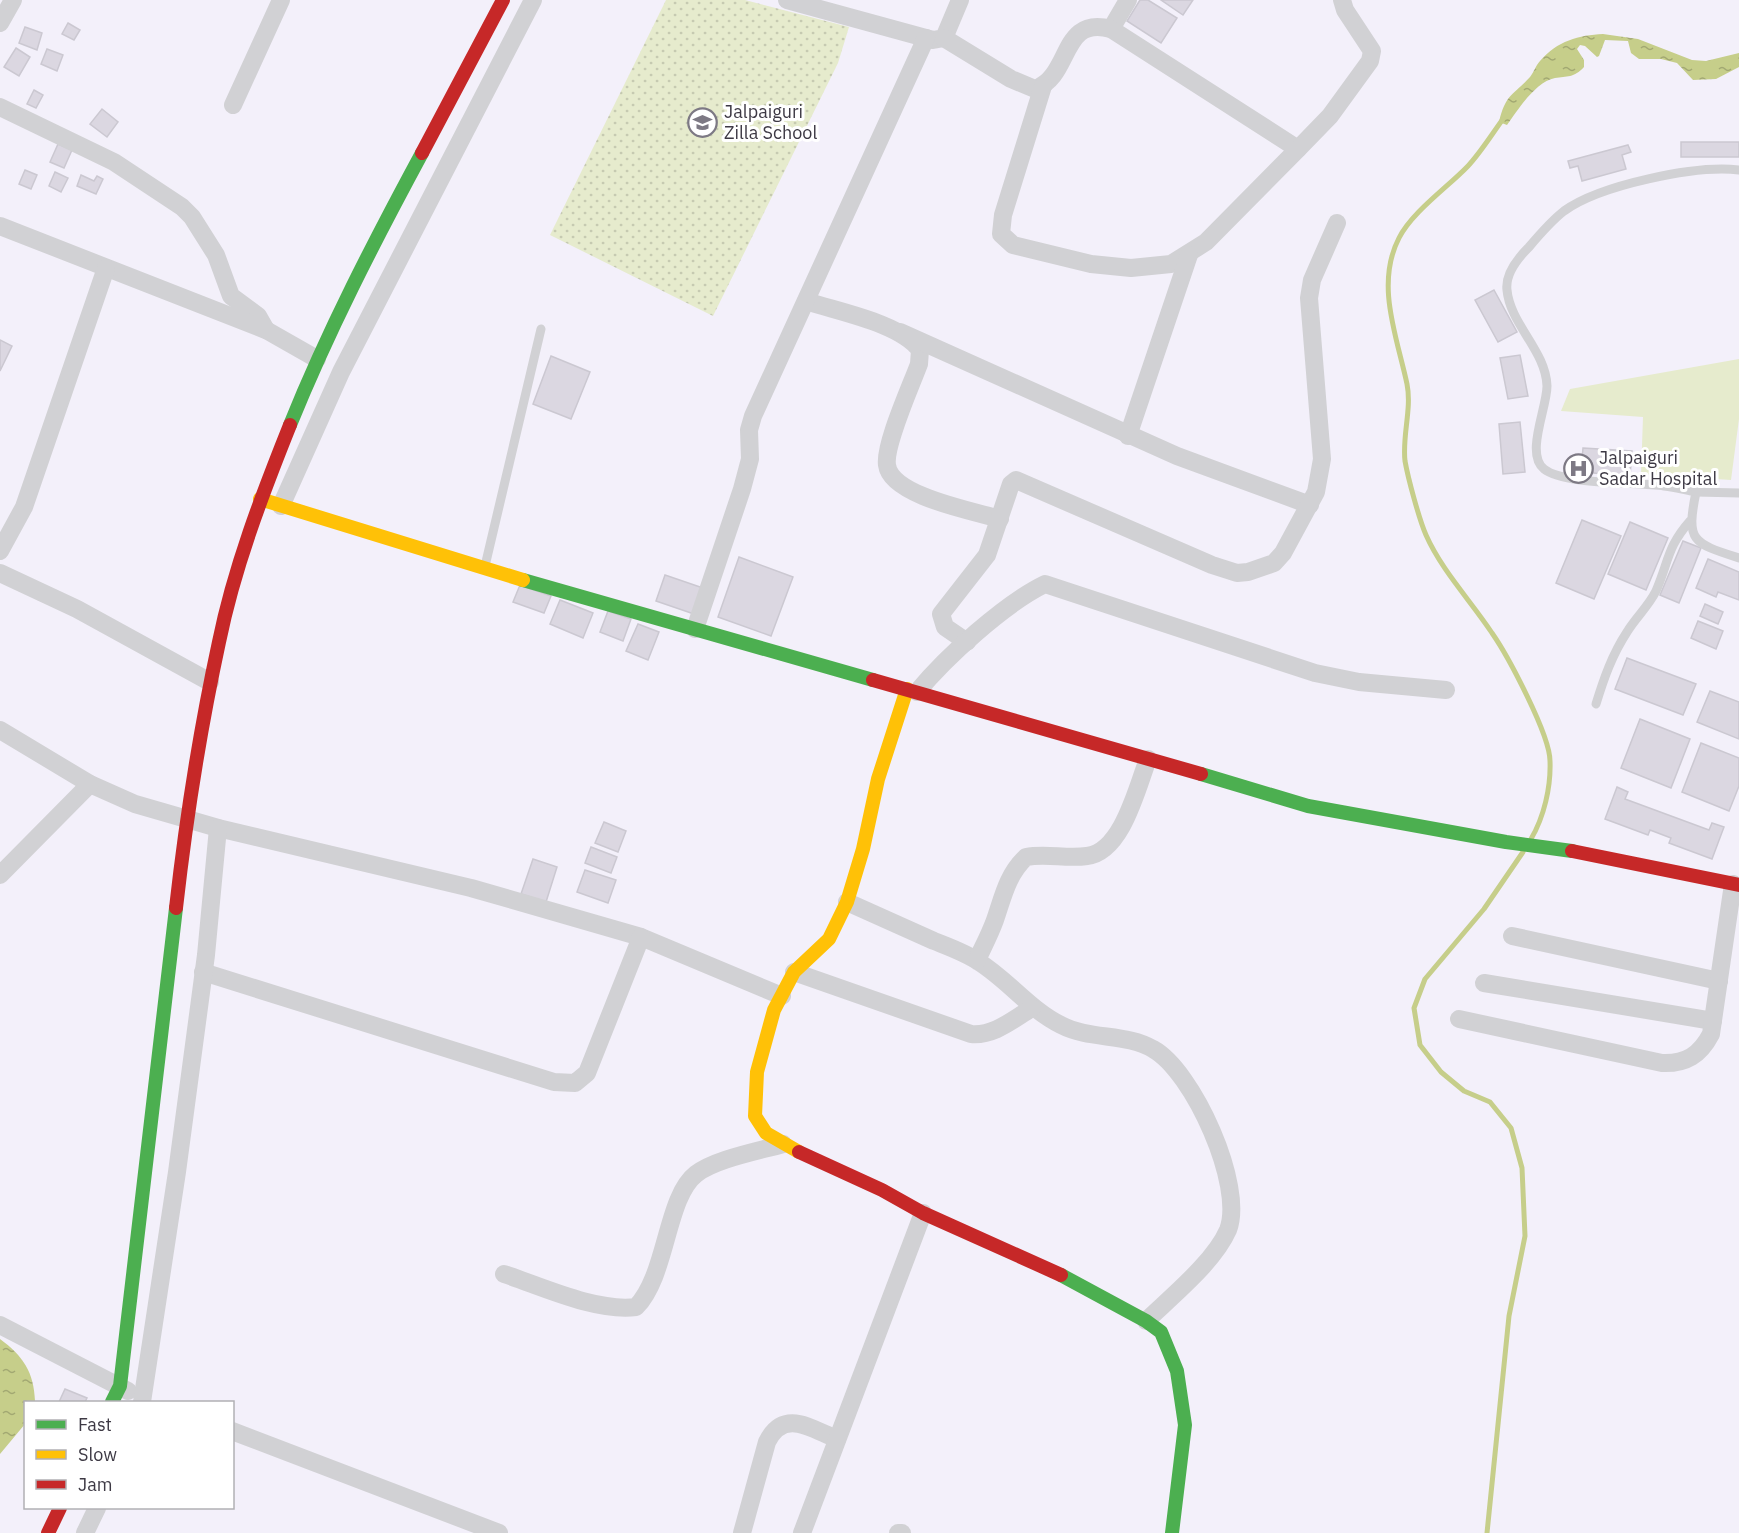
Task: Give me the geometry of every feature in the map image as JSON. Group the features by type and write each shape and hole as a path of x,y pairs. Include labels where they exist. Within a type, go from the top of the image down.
{"street":[{"path":"0,22 13,0"},
{"path":"234,105 281,0"},
{"path":"116,1394 186,819 219,640 260,499 317,359 366,258 503,0"},
{"path":"281,506 341,372 533,0"},
{"path":"786,0 935,38 1035,89 1043,86 1052,77 1077,34 1086,27 1098,25 1111,29 1299,148"},
{"path":"694,629 742,489 750,459 749,430 753,416 806,301 935,38 960,0"},
{"path":"1111,29 1128,0"},
{"path":"1043,86 1003,215 1001,234 1013,245 1091,264 1151,267 1171,264 1190,255 1206,242 1330,116 1372,55 1342,0"},
{"path":"0,107 114,162 182,207 192,217 216,255 231,296 258,316 266,330"},
{"path":"967,642 945,627 941,614 981,565 1000,519 1011,484 1016,480 1131,532 1237,573 1262,569 1274,563 1283,553 1316,492 1322,459 1309,298 1312,280 1337,223"},
{"path":"2,232 106,268 266,330 317,359"},
{"path":"1128,436 1190,255"},
{"path":"0,551 24,507 106,268"},
{"path":"806,301 900,332 1128,436 1310,505"},
{"path":"900,332 914,342 920,350 920,364 888,450 886,466 892,478 916,494 1000,519"},
{"path":"260,499 694,629 1337,813 1506,842 1570,850 1736,885 1711,1034 1703,1048 1690,1059 1677,1064 1662,1063 1459,1019"},
{"path":"0,573 77,609 210,682"},
{"path":"1172,1533 1185,1425 1181,1393 1168,1345 1161,1332 1146,1321 1048,1269 923,1213 882,1190 783,1144 759,1125 755,1116 754,1097 763,1043 794,972 829,939 847,902 864,849 878,779 912,691 967,642 1026,595 1045,584 1057,586 1315,673 1359,682 1446,690"},
{"path":"0,730 90,784 135,804 218,828 471,888 641,937 782,996"},
{"path":"977,960 994,922 1009,876 1018,864 1026,857 1086,857 1109,847 1118,835 1148,759"},
{"path":"0,875 90,784"},
{"path":"145,1401 203,972 218,828"},
{"path":"847,902 977,960 998,974 1032,1008 1064,1026 1090,1035 1139,1043 1154,1049 1171,1065 1202,1108 1217,1140 1231,1211 1229,1228 1221,1242 1203,1263 1146,1321"},
{"path":"1512,936 1719,981"},
{"path":"203,972 554,1082 575,1083 587,1073 641,937"},
{"path":"794,972 971,1034 982,1035 993,1032 1032,1008"},
{"path":"1484,983 1713,1021"},
{"path":"504,1274 603,1306 623,1309 636,1307 651,1287 688,1181 707,1167 783,1144"},
{"path":"802,1533 923,1213"},
{"path":"0,1325 116,1394 141,1401"},
{"path":"742,1533 767,1442 773,1430 784,1423 794,1422 837,1439"},
{"path":"234,1432 499,1533"},
{"path":"48,1533 60,1509"},
{"path":"85,1533 97,1509"},
{"path":"897,1533 902,1533"}],"lane":[{"path":"1739,170 1720,168 1679,172 1589,198 1566,210 1549,224 1520,257 1508,278 1507,290 1511,305 1544,370 1547,383 1536,446 1537,461 1541,467 1564,478 1665,486 1696,492 1739,493"},
{"path":"485,568 541,329"},
{"path":"1696,492 1690,521 1692,532 1702,543 1739,558"},
{"path":"1596,704 1614,652 1650,601 1673,540 1690,521"}],"shaded area":[{"path":"666,0 745,0 849,27 838,63 713,316 550,235"},
{"path":"1739,359 1739,419 1731,480 1641,474 1643,417 1561,411 1570,389"}],"water":[{"path":"1603,34 1638,39 1692,60 1706,61 1739,53 1739,67 1716,79 1693,80 1677,63 1661,59 1639,59 1631,53 1628,41 1605,40 1597,57 1585,46 1580,45 1577,49 1584,60 1584,67 1580,71 1570,76 1555,78 1541,85 1528,97 1507,125 1499,122 1507,100 1554,48 1569,40"},
{"path":"0,1339 21,1358 30,1373 35,1401 24,1401 24,1425 0,1454"}],"building":[{"path":"1140,0 1148,0 1177,18 1161,43 1127,21"},
{"path":"1161,0 1193,0 1183,15"},
{"path":"68,23 80,30 74,40 62,34"},
{"path":"25,27 42,33 37,50 19,43"},
{"path":"16,48 30,57 19,76 4,67"},
{"path":"47,49 63,55 57,71 41,64"},
{"path":"34,90 43,95 36,108 27,104"},
{"path":"102,109 118,122 107,137 90,124"},
{"path":"1681,142 1739,142 1739,157 1681,157"},
{"path":"58,144 72,150 64,168 50,162"},
{"path":"1628,145 1631,152 1622,155 1626,169 1582,181 1578,166 1570,168 1568,161"},
{"path":"25,170 37,175 31,189 19,184"},
{"path":"55,172 68,178 61,192 49,186"},
{"path":"81,175 94,181 97,176 103,179 96,194 77,186"},
{"path":"1494,290 1517,332 1498,342 1475,300"},
{"path":"0,340 12,346 0,371"},
{"path":"1520,355 1528,396 1508,399 1500,358"},
{"path":"551,356 590,372 571,419 533,404"},
{"path":"1520,422 1525,472 1503,474 1499,424"},
{"path":"1583,448 1632,451 1630,476 1581,472"},
{"path":"1582,520 1621,536 1594,599 1556,583"},
{"path":"1630,522 1668,538 1646,590 1608,574"},
{"path":"1683,541 1701,548 1679,603 1660,595"},
{"path":"739,557 793,577 771,636 718,617"},
{"path":"1708,559 1739,572 1739,600 1718,592 1716,597 1696,588"},
{"path":"665,575 703,588 694,614 656,601"},
{"path":"520,585 551,596 544,613 513,602"},
{"path":"560,600 593,613 583,638 550,624"},
{"path":"1705,604 1723,612 1718,624 1700,616"},
{"path":"608,611 631,619 623,641 600,632"},
{"path":"1698,621 1723,631 1716,649 1691,638"},
{"path":"638,624 659,632 648,660 626,651"},
{"path":"1627,658 1696,684 1683,715 1615,689"},
{"path":"1710,691 1739,702 1739,739 1697,722"},
{"path":"1640,719 1690,739 1671,788 1621,768"},
{"path":"1701,743 1739,758 1739,786 1729,811 1682,792"},
{"path":"1617,787 1628,792 1625,799 1709,830 1712,823 1724,827 1712,859 1669,843 1671,838 1650,830 1648,835 1605,819"},
{"path":"604,822 626,831 618,852 595,843"},
{"path":"591,847 617,857 611,873 585,863"},
{"path":"533,859 557,867 546,902 521,894"},
{"path":"585,870 616,880 608,903 577,892"},
{"path":"65,1389 87,1398 86,1401 59,1401"}],"waterway":[{"path":"1503,119 1468,166 1421,209 1405,228 1392,256 1388,292 1408,393 1405,461 1423,528 1440,561 1484,621 1508,659 1536,715 1548,749 1550,761 1548,791 1540,821 1531,839"},
{"path":"1487,1533 1509,1316 1525,1236 1522,1168 1511,1128 1490,1102 1464,1091 1441,1072 1420,1045 1414,1008 1425,979 1484,909 1523,852"}],"traffic: fast":[{"path":"290,425 352,287 422,153"},
{"path":"523,580 873,680"},
{"path":"1201,774 1308,806 1506,842 1572,851"},
{"path":"112,1401 120,1386 176,908"},
{"path":"1061,1275 1146,1321 1161,1332 1177,1371 1185,1425 1172,1533"}],"traffic: slow":[{"path":"260,499 523,580"},
{"path":"799,1152 766,1133 755,1116 757,1072 774,1010 794,972 829,939 847,902 863,849 878,779 907,689"}],"traffic: jam":[{"path":"422,153 503,0"},
{"path":"176,908 200,741 225,614 250,532 290,425"},
{"path":"873,680 1201,774"},
{"path":"1572,851 1739,885"},
{"path":"799,1152 882,1190 923,1213 1061,1275"},
{"path":"48,1533 60,1509"}],"place":[{"name":"Jalpaiguri Zilla School","path":"703,122"},
{"name":"Jalpaiguri Sadar Hospital","path":"1578,468"}]}
